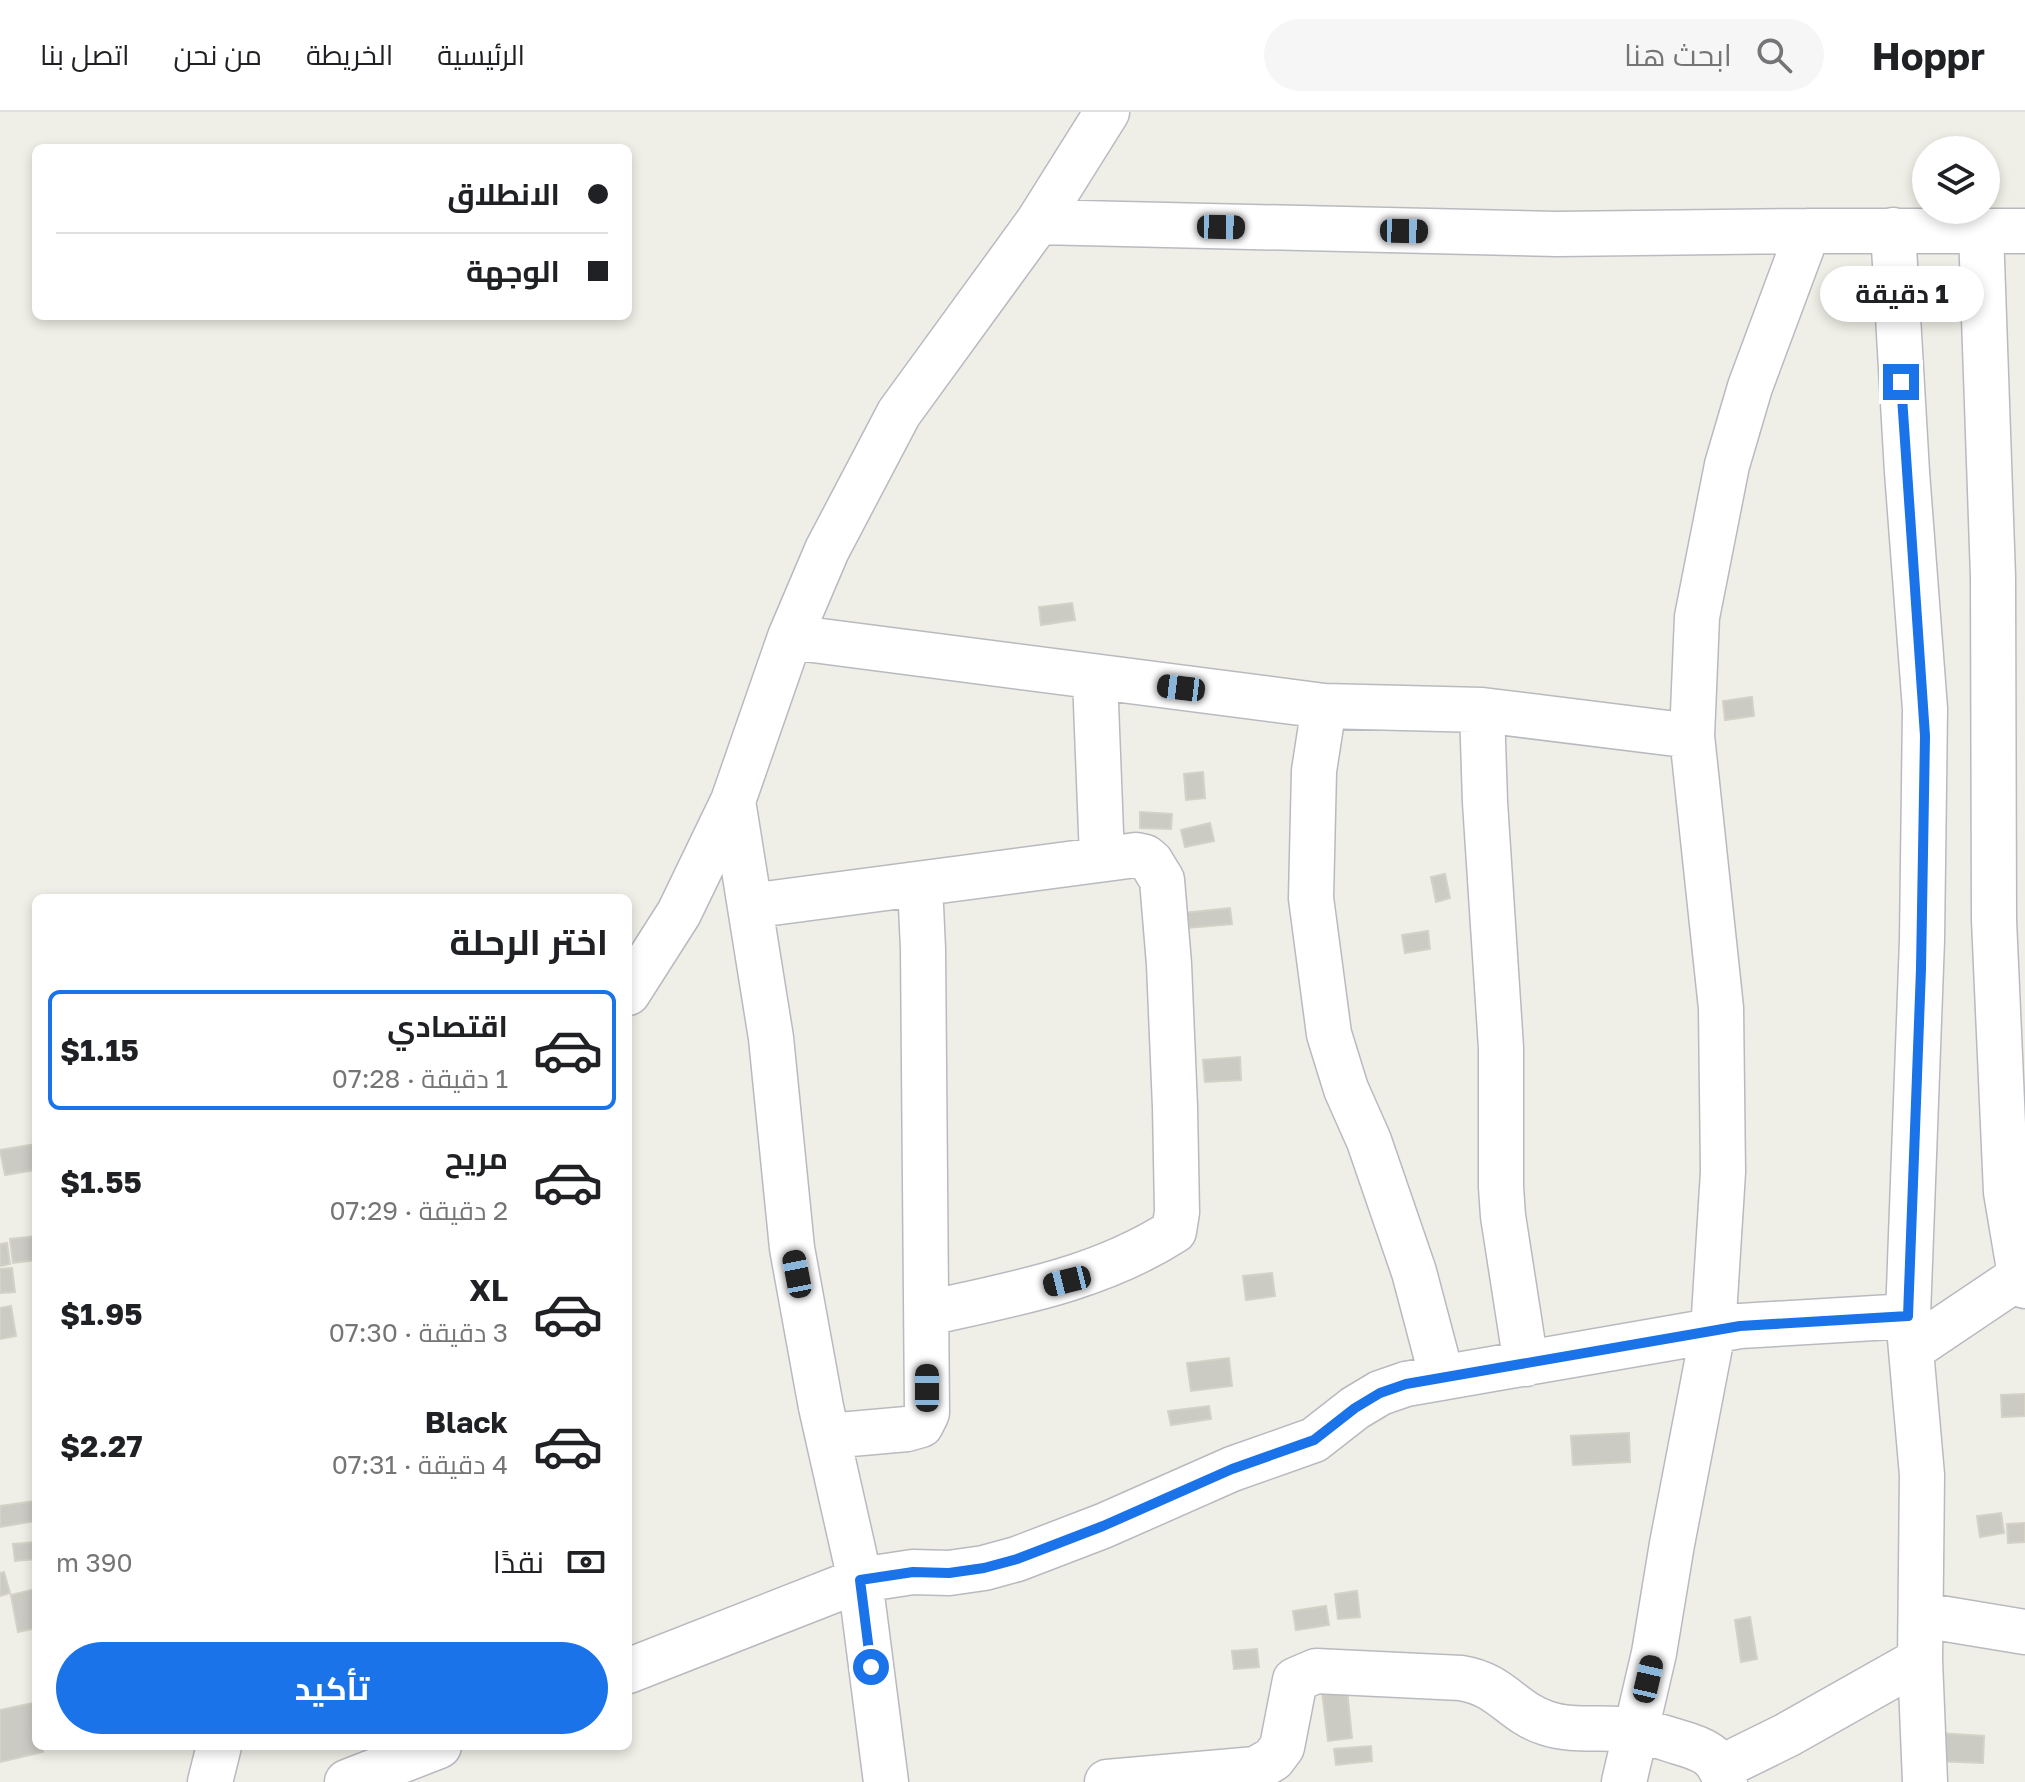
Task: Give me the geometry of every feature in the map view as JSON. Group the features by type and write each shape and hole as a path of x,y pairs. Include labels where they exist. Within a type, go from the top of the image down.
{"street":[{"path":"632,987 679,913 733,801 790,637 827,550 899,413 1038,222 1107,112"},
{"path":"1038,222 1557,234 2025,231"},
{"path":"1893,230 1925,709 1923,910 1910,1333 1922,1475 1920,1660 1925,1782"},
{"path":"1624,1782 1654,1653 1713,1331 1723,1172 1721,1008 1692,736 1697,617 1724,479 1750,387 1808,231"},
{"path":"632,1669 860,1580 913,1572 949,1573 1017,1559 1103,1526 1232,1469 1314,1440 1355,1408 1380,1393 1406,1384 1713,1331 1789,1321 1910,1333 2023,1278 2006,1192 1994,920 1993,577 1981,231"},
{"path":"790,637 1324,706 1482,710 1692,736"},
{"path":"1095,678 1102,858"},
{"path":"1324,706 1314,771 1311,898 1329,1034 1346,1089 1369,1141 1414,1272 1442,1378"},
{"path":"1482,710 1501,1048 1501,1187 1526,1364"},
{"path":"733,801 771,1038 792,1248 828,1436 860,1580 886,1782"},
{"path":"750,906 1136,855 1145,857 1162,880 1175,1107 1177,1212 1174,1231 1105,1267 1067,1281 928,1313"},
{"path":"828,1436 907,1429 921,1425 927,1413 920,884"},
{"path":"1922,1615 2025,1632"},
{"path":"1107,1782 1157,1781 1256,1769 1273,1759 1282,1747 1295,1680 1316,1671 1481,1681 1520,1710 1550,1725 1636,1730 1704,1749 1724,1775 1787,1735 1920,1660"},
{"path":"210,1782 218,1750"},
{"path":"347,1782 429,1750"}],"building":[{"path":"1072,603 1075,620 1041,625 1039,607"},
{"path":"1752,697 1754,716 1725,720 1723,701"},
{"path":"1203,772 1205,798 1186,800 1184,774"},
{"path":"1140,812 1172,814 1171,829 1140,828"},
{"path":"1210,823 1214,841 1185,847 1181,830"},
{"path":"1445,874 1450,898 1436,902 1431,877"},
{"path":"1230,908 1232,924 1175,929 1174,914"},
{"path":"1428,931 1430,949 1405,953 1402,935"},
{"path":"1240,1057 1241,1080 1205,1082 1203,1060"},
{"path":"32,1145 32,1171 5,1175 0,1150"},
{"path":"32,1236 32,1261 13,1263 10,1239"},
{"path":"7,1243 10,1264 0,1266 0,1244"},
{"path":"12,1268 15,1292 0,1293 0,1269"},
{"path":"1272,1273 1275,1296 1246,1300 1243,1276"},
{"path":"11,1306 16,1336 0,1339 0,1308"},
{"path":"1229,1358 1232,1386 1191,1391 1187,1363"},
{"path":"2025,1394 2025,1416 2002,1417 2001,1395"},
{"path":"1209,1406 1211,1419 1171,1425 1168,1411"},
{"path":"1629,1433 1630,1462 1573,1465 1571,1436"},
{"path":"32,1502 32,1522 0,1527 0,1506"},
{"path":"2001,1513 2004,1533 1980,1537 1977,1516"},
{"path":"2025,1523 2025,1542 2008,1543 2007,1524"},
{"path":"32,1542 32,1559 15,1561 13,1544"},
{"path":"4,1572 10,1593 0,1596 0,1573"},
{"path":"32,1590 32,1629 18,1632 11,1595"},
{"path":"1357,1591 1360,1617 1338,1619 1335,1594"},
{"path":"1326,1606 1329,1625 1296,1630 1293,1611"},
{"path":"1750,1617 1757,1659 1741,1662 1735,1620"},
{"path":"1257,1649 1259,1667 1234,1669 1232,1651"},
{"path":"1347,1689 1352,1738 1328,1741 1322,1692"},
{"path":"32,1703 32,1750 43,1752 0,1762 0,1710"},
{"path":"1937,1733 1984,1736 1983,1763 1936,1761"},
{"path":"1371,1746 1372,1761 1336,1765 1334,1749"}],"route":[{"path":"871,1667 860,1580 913,1572 949,1573 1017,1559 1103,1526 1232,1469 1314,1440 1355,1408 1380,1393 1406,1384 1740,1326 1908,1316 1921,969 1925,709 1901,382"}]}
